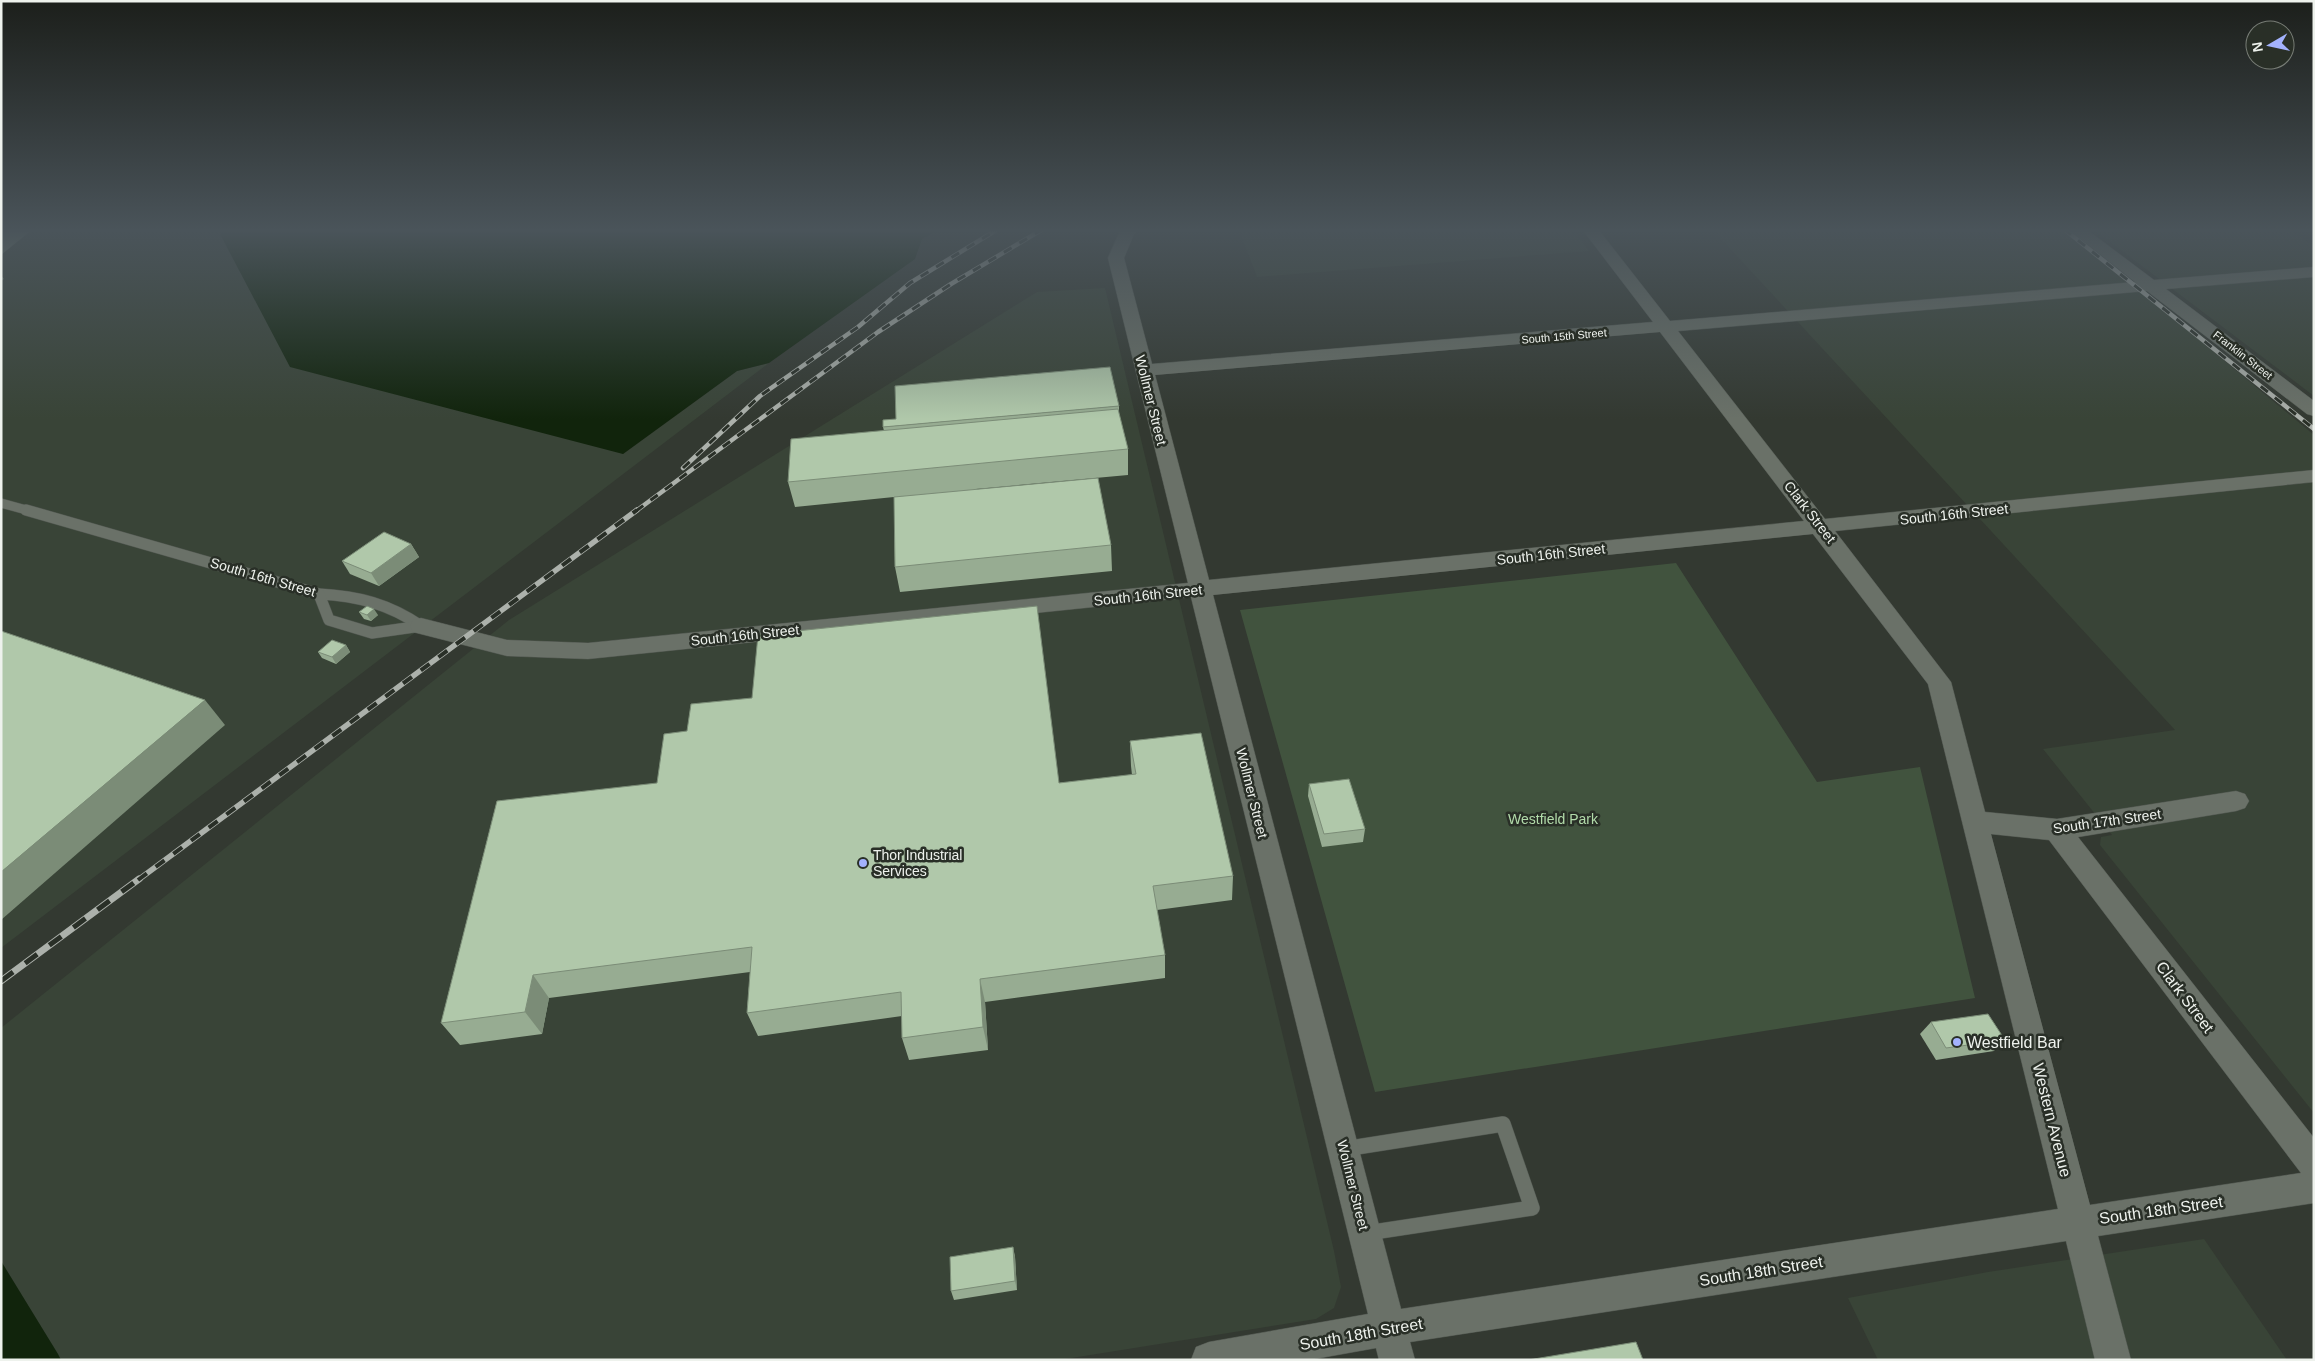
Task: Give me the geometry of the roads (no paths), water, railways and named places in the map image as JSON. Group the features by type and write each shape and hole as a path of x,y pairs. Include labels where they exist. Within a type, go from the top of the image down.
{"street":[{"name":"Wollmer Street","path":"1125,293 1199,590 1393,1344"},
{"name":"Clark Street","path":"1640,293 1822,527 1939,682 1977,822"},
{"name":"South 15th Street","path":"1144,370 2065,293"},
{"name":"Franklin Street","path":"2162,293 2314,410"},
{"name":"South 16th Street","path":"421,626 507,648 588,651 2314,476"},
{"name":"South 17th Street","path":"1977,822 2057,830 2236,801"},
{"name":"Western Avenue","path":"1977,822 2113,1360"},
{"name":"Clark Street","path":"2057,830 2314,1164"},
{"name":"South 18th Street","path":"1209,1360 1393,1344 2078,1222 2314,1187"}],"lane":[{"name":"South 16th Street","path":"1,503 319,594 353,595 400,610 421,626"},
{"path":"319,594 329,620 372,633 421,626"},
{"path":"1344,1149 1504,1124 1532,1208 1365,1233"}],"railway":[{"path":"683,468 760,396 858,327 899,293"},
{"path":"636,511 878,332 938,293"},
{"path":"2143,293 2314,429"},
{"path":"138,880 637,510"},
{"path":"1,981 139,879"}],"place":[{"name":"Thor Industrial Services","path":"863,863"},
{"name":"Westfield Bar","path":"1957,1042"}],"park label":[{"name":"Westfield Park","path":"1553,819"}]}
